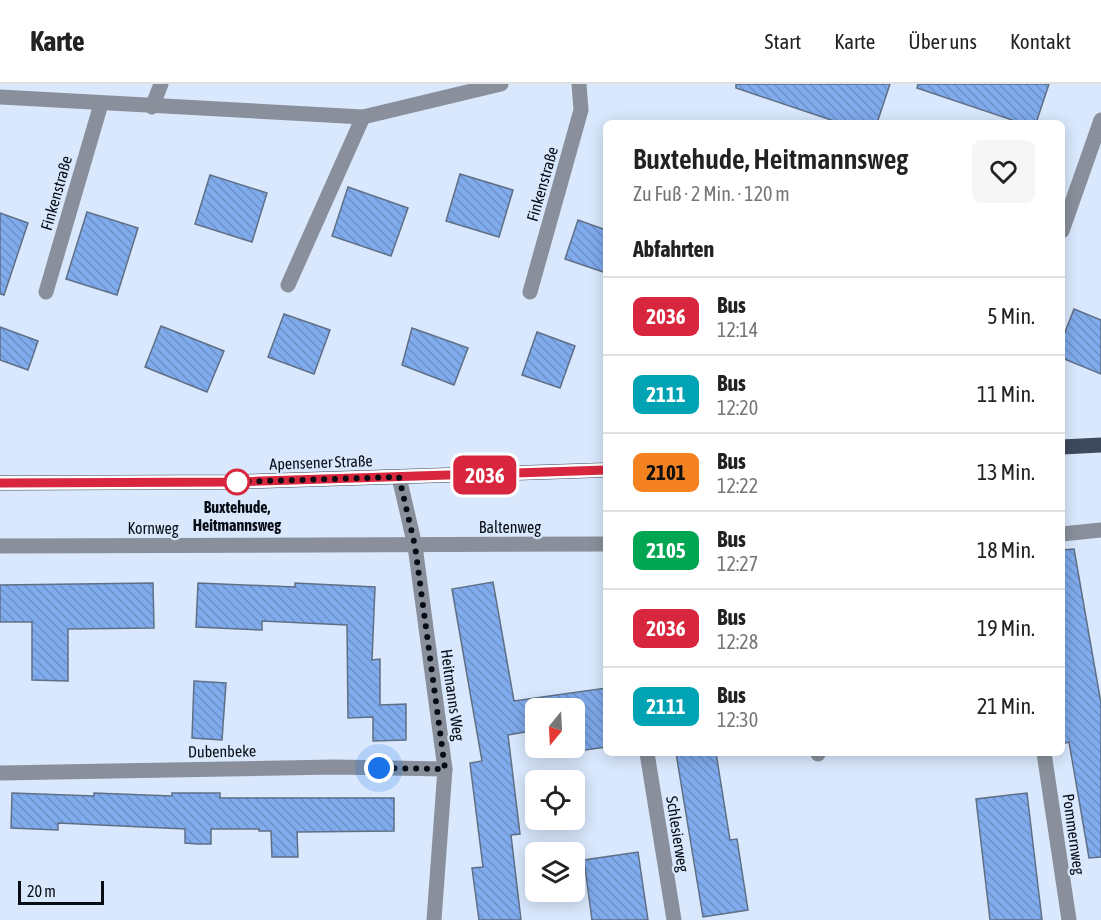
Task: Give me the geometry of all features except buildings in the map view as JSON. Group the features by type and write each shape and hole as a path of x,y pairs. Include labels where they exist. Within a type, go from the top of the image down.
{"main road":[{"path":"1065,447 1101,445"},
{"name":"Apensener Straße","path":"0,483 232,482 603,470"}],"street":[{"path":"152,107 161,84"},
{"path":"0,97 152,107 215,107 363,117 501,84"},
{"name":"Finkenstraße","path":"530,292 582,110 579,84"},
{"name":"Finkenstraße","path":"46,292 101,104"},
{"path":"288,285 363,117"},
{"path":"1065,222 1101,120"},
{"name":"Heitmanns Weg","path":"399,477 415,546 445,769 434,920"},
{"path":"1065,534 1101,530"},
{"name":"Baltenweg","path":"415,546 603,544"},
{"name":"Kornweg","path":"0,546 415,546"},
{"name":"Schlesierweg","path":"647,756 674,920"},
{"name":"Pommernweg","path":"1044,756 1069,920"},
{"name":"Dubenbeke","path":"0,773 335,767 445,769"}],"bus line":[{"name":"2036","path":"0,483 232,482 603,470"}],"place":[{"name":"Buxtehude, Heitmannsweg","path":"237,482"}],"route":[{"path":"237,482 232,482 399,477 415,546 445,769 379,768"}]}
